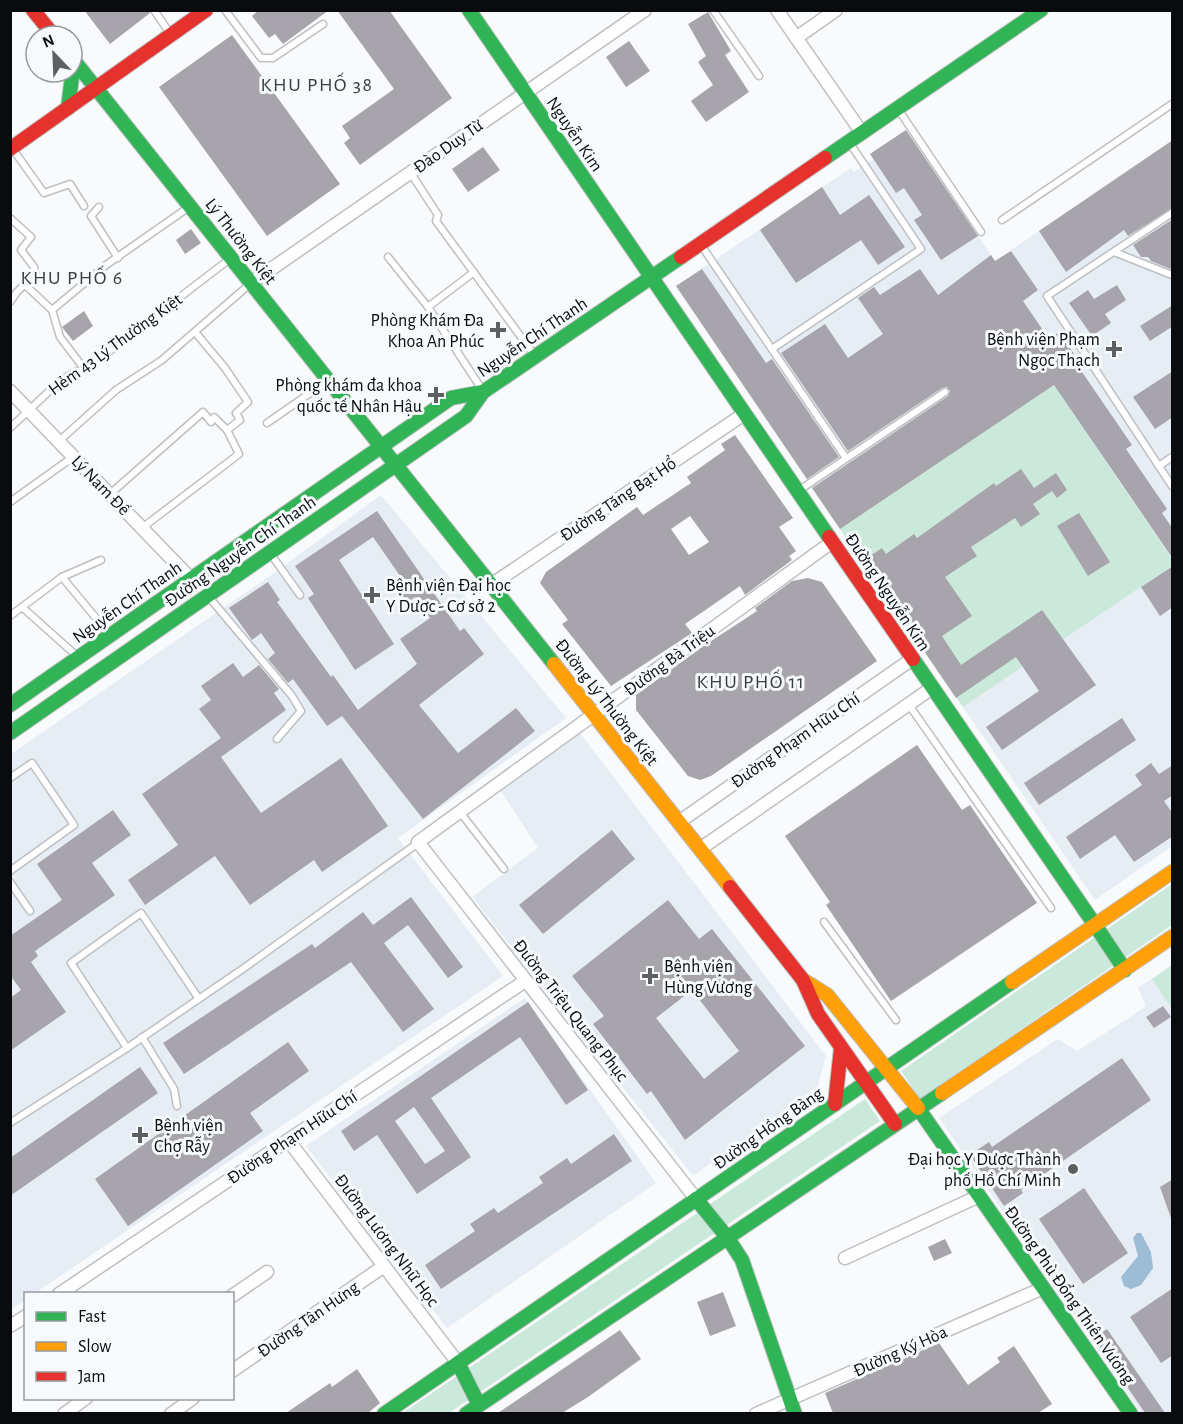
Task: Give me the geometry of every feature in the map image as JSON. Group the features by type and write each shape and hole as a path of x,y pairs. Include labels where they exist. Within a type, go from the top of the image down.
{"main road":[{"path":"33,10 44,24"},
{"path":"11,148 206,10"},
{"name":"Nguyễn Kim","path":"469,10 651,278"},
{"name":"Nguyễn Chí Thanh","path":"10,705 451,398 483,392 1041,10"},
{"name":"Lý Thường Kiệt","path":"84,74 382,446"},
{"path":"68,108 70,84"},
{"name":"Đường Nguyễn Kim","path":"651,278 1125,970"},
{"name":"Đường Nguyễn Chí Thanh","path":"10,733 466,416 483,392"},
{"name":"Đường Lý Thường Kiệt","path":"382,446 803,980 818,1014 896,1124"},
{"path":"191,579 207,596"},
{"path":"134,619 147,638"},
{"name":"Đường Hồng Bàng","path":"384,1413 1173,872"},
{"path":"466,1413 480,1409 727,1237 1173,937"},
{"name":"Đường Lý Thường Kiệt","path":"803,980 827,995 918,1108"},
{"path":"835,1104 842,1048"},
{"name":"Đường Phù Đổng Thiên Vương","path":"918,1108 1131,1413"},
{"path":"696,1199 727,1237 742,1260 795,1413"},
{"path":"458,1363 480,1409"}],"street":[{"name":"Đào Duy Từ","path":"251,283 645,10"},
{"path":"777,10 862,133"},
{"path":"796,38 836,10"},
{"name":"Lý Nam Đế","path":"10,391 191,579"},
{"name":"Đường Tăng Bạt Hổ","path":"491,585 744,414"},
{"name":"Đường Bà Triệu","path":"418,842 832,542"},
{"name":"Đường Phạm Hữu Chí","path":"679,822 912,659"},
{"name":"Đường Phạm Hữu Chí","path":"700,849 932,688"},
{"name":"Đường Triệu Quang Phục","path":"418,842 696,1199"},
{"name":"Đường Phạm Hữu Chí","path":"60,1292 525,981"},
{"name":"Đường Lương Nhữ Học","path":"288,1140 458,1363"},
{"path":"845,1258 979,1196"},
{"name":"Đường Tân Hưng","path":"234,1370 384,1266"},
{"path":"234,1295 267,1272"},
{"name":"Đường Ký Hòa","path":"756,1413 1043,1288"},
{"path":"10,1326 24,1317"},
{"path":"64,1413 83,1400"},
{"path":"171,1413 190,1400"}],"lane":[{"path":"153,10 171,35"},
{"path":"225,10 261,58 266,59 273,58 323,24"},
{"path":"712,10 759,76"},
{"path":"1002,220 1173,104"},
{"path":"898,108 981,232"},
{"path":"772,349 921,249 849,142"},
{"path":"11,148 44,193 70,184 84,206"},
{"path":"410,172 438,215 436,221 536,356"},
{"path":"52,310 88,279 190,206"},
{"path":"99,207 91,216 118,258"},
{"path":"1173,213 1047,296 1173,486"},
{"path":"10,218 31,237 21,250 34,267 34,274 10,302"},
{"path":"700,244 846,458"},
{"path":"1114,252 1173,275"},
{"path":"388,257 428,307 483,392"},
{"name":"Hẻm 43 Lý Thường Kiệt","path":"10,428 60,381 76,370 85,370 231,258"},
{"path":"428,307 474,272"},
{"path":"59,441 116,390 162,360 251,283"},
{"path":"24,284 52,310 60,337 85,370"},
{"path":"195,332 225,368 248,402 236,413 240,420 227,430"},
{"path":"267,423 330,379"},
{"path":"798,491 945,392"},
{"path":"109,494 203,412 211,422 214,417 227,430 239,454 142,528"},
{"path":"10,502 74,457"},
{"path":"1159,466 1173,457"},
{"path":"269,553 300,595"},
{"path":"10,616 62,577 100,560"},
{"path":"62,577 111,635"},
{"path":"207,596 292,696 301,711 277,738"},
{"path":"22,607 79,657"},
{"path":"909,705 1051,908"},
{"path":"10,871 74,825 32,763 11,777"},
{"path":"460,812 504,869"},
{"path":"10,1123 199,999 418,842"},
{"path":"10,882 30,911"},
{"path":"127,1048 71,963 141,913 199,999"},
{"path":"824,922 896,1020"},
{"path":"142,1037 174,1089 177,1106"}],"shaded area":[{"path":"906,130 995,261 1172,140 1172,559 1107,462 840,529 676,286 851,168 854,172 873,160 870,154"},
{"name":"Bệnh viện Chợ Rẫy","path":"381,495 566,718 398,838 503,976 36,1292 24,1292 24,1301 11,1310 11,754 267,578"},
{"path":"1172,566 1172,846 1095,900 963,707"},
{"name":"Bệnh viện Hùng Vương","path":"580,733 826,1056 818,1086 693,1176 472,897 538,848 501,791"},
{"name":"Đại học Y Dược Thành phố Hồ Chí Minh","path":"1172,965 1172,1413 1141,1413 939,1118 1058,1039 1077,1051 1135,1014 1146,1006 1138,988"},
{"path":"525,998 656,1183 447,1328 306,1146"}],"green space":[{"path":"1054,385 1172,559 1172,566 963,707 840,529"},
{"path":"1172,884 1172,925 920,1099 901,1071"},
{"path":"1172,965 1172,1009 1152,979"},
{"path":"865,1099 880,1121 449,1413 401,1414"}],"water":[{"path":"1137,1233 1141,1233 1151,1252 1153,1268 1141,1285 1131,1289 1124,1286 1121,1277 1138,1256 1133,1238"}],"building":[{"path":"84,10 149,10 150,13 110,44"},
{"path":"259,10 329,10 283,44 275,34 269,38 252,16"},
{"path":"337,10 389,10 452,98 360,165 344,143 350,138 342,126 394,89"},
{"path":"708,12 731,51 725,55 749,92 706,122 691,101 713,85 698,62 706,56 688,24"},
{"path":"232,35 340,184 267,236 159,87"},
{"path":"629,41 650,71 626,87 606,57"},
{"path":"906,130 978,236 941,260 914,220 922,215 904,188 896,193 870,154"},
{"path":"1173,140 1173,208 1128,236 1124,230 1066,272 1039,231"},
{"path":"483,147 500,170 468,192 452,169"},
{"path":"822,187 840,215 869,195 905,247 878,265 861,240 796,283 760,230"},
{"path":"1173,219 1173,270 1151,261 1148,257 1141,257 1133,245"},
{"path":"191,229 201,243 185,254 176,240"},
{"path":"1011,251 1038,290 1023,301 1049,339 1059,332 1074,354 1071,356 1132,445 1126,449 1167,509 1162,513 1173,529 1173,559 1054,385 840,529 812,488 948,396 950,391 947,387 942,388 848,451 781,353 825,324 848,358 883,334 858,298 874,287 880,295 920,269 938,295 991,255 995,261"},
{"path":"702,269 766,363 772,359 839,457 807,479 676,286"},
{"path":"1117,285 1126,300 1105,314 1111,323 1092,336 1069,303 1088,290 1094,299"},
{"path":"1173,305 1173,326 1150,341 1140,326"},
{"path":"84,311 93,326 73,341 62,327"},
{"path":"1173,371 1173,417 1155,429 1133,397"},
{"path":"735,435 793,518 779,527 796,551 789,556 792,560 745,595 740,586 685,624 692,633 611,686 562,624 568,620 540,583 546,572 637,507 643,515 691,483 687,477 725,450 721,444","holes":["690,516 709,542 689,555 671,529"]},
{"path":"1021,469 1034,488 1056,473 1067,490 1057,498 1052,491 1033,504 1040,514 1021,527 1015,518 971,547 977,556 945,577 972,616 942,636 961,665 1042,610 1096,685 1002,750 986,727 1039,691 1016,657 956,698 909,629 914,626 867,558 882,548 886,554 914,534 917,538 994,483 996,486"},
{"path":"377,511 460,631 464,628 484,654 419,705 458,753 516,708 535,731 423,819 342,716 327,726 293,679 288,683 268,659 275,653 261,633 252,640 229,608 268,582 280,600 277,602 331,677 333,675 358,710 417,664 400,639 430,618 415,597 405,604 396,590 405,583 373,537 339,560 394,644 355,670 308,598 314,594 295,566"},
{"path":"1079,513 1110,562 1088,576 1057,526"},
{"path":"1173,566 1173,607 1160,616 1141,587"},
{"path":"808,578 822,582 877,661 711,776 700,780 688,776 636,710 636,695 757,611 755,608 792,581"},
{"path":"233,663 243,677 259,665 279,689 274,693 286,710 221,757 261,813 341,758 388,826 322,872 314,860 250,905 215,856 145,905 128,880 178,845 142,794 221,738 199,709 211,700 201,686"},
{"path":"1122,718 1136,740 1039,805 1024,783"},
{"path":"917,745 962,810 970,805 1037,903 891,1001 826,905 830,902 785,836"},
{"path":"1151,763 1159,774 1173,765 1173,795 1164,801 1173,814 1173,836 1134,862 1115,835 1080,859 1066,837 1142,785 1135,775"},
{"path":"113,810 131,835 92,863 115,895 35,951 38,956 31,962 66,1012 10,1051 10,998 21,990 10,975 10,936 62,900 37,864"},
{"path":"612,830 635,859 543,934 519,905"},
{"path":"411,897 463,967 448,978 408,925 384,943 434,1009 403,1032 351,962 184,1074 163,1043 312,944 315,948 363,912 373,925"},
{"path":"668,900 699,939 712,929 805,1046 685,1140 651,1091 647,1094 593,1024 604,1016 572,976","holes":["692,990 739,1051 704,1079 656,1018"]},
{"path":"528,1002 588,1090 566,1105 520,1037 431,1098 471,1157 417,1194 377,1135 354,1151 341,1131","holes":["414,1107 445,1151 425,1164 395,1121"]},
{"path":"1163,1006 1171,1017 1154,1028 1146,1017"},
{"path":"288,1042 309,1071 250,1113 263,1131 128,1226 95,1179"},
{"path":"1122,1058 1151,1100 1021,1190 1023,1193 1004,1206 970,1155 989,1142 992,1147"},
{"path":"140,1067 158,1093 10,1196 10,1158"},
{"path":"614,1134 632,1161 441,1289 425,1265 475,1231 470,1224 494,1208 498,1213 543,1183 539,1177 567,1158 571,1164"},
{"path":"1173,1179 1173,1218 1171,1218 1160,1187"},
{"path":"1084,1188 1128,1253 1083,1284 1039,1219"},
{"path":"945,1239 952,1253 934,1261 928,1247"},
{"path":"1173,1288 1173,1355 1161,1363 1130,1317"},
{"path":"723,1292 736,1326 710,1336 697,1302"},
{"path":"1107,1329 1165,1413 1145,1413 1094,1338"},
{"path":"620,1330 641,1359 588,1397 562,1413 498,1413"},
{"path":"939,1343 968,1385 1000,1362 997,1358 1014,1346 1052,1404 1038,1413 833,1413 825,1393"},
{"path":"357,1369 380,1403 368,1413 286,1413 330,1383 332,1387"}],"traffic: fast":[{"path":"469,10 829,537"},
{"path":"825,158 1041,10"},
{"path":"84,73 554,664"},
{"path":"68,108 71,84"},
{"path":"10,705 451,398 483,392 681,257"},
{"path":"10,733 466,416 483,392"},
{"path":"913,659 1095,925"},
{"path":"1095,925 1125,970"},
{"path":"384,1414 1012,982"},
{"path":"466,1414 942,1093"},
{"path":"918,1108 1131,1414"},
{"path":"696,1199 727,1237"},
{"path":"727,1237 742,1260 795,1414"},
{"path":"458,1363 479,1405"}],"traffic: slow":[{"path":"554,664 730,887"},
{"path":"1012,982 1172,872"},
{"path":"942,1093 1172,937"},
{"path":"803,980 827,995 918,1108"}],"traffic: jam":[{"path":"33,10 44,24"},
{"path":"10,149 206,10"},
{"path":"681,257 825,158"},
{"path":"829,537 913,659"},
{"path":"730,887 803,980 818,1014 895,1124"},
{"path":"835,1104 841,1048"}],"place":[{"name":"Phòng Khám Đa Khoa An Phúc","path":"498,330"},
{"name":"Bệnh viện Phạm Ngọc Thạch","path":"1114,349"},
{"name":"Phòng khám đa khoa quốc tế Nhân Hậu","path":"436,395"},
{"name":"Bệnh viện Đại học Y Dược - Cơ sở 2","path":"372,595"},
{"name":"Bệnh viện Hùng Vương","path":"650,976"},
{"name":"Bệnh viện Chợ Rẫy","path":"140,1135"},
{"name":"Đại học Y Dược Thành phố Hồ Chí Minh","path":"1073,1169"}],"district":[{"name":"KHU PHỐ 38","path":"317,84"},
{"name":"KHU PHỐ 6","path":"72,277"},
{"name":"KHU PHỐ 11","path":"751,681"}]}
